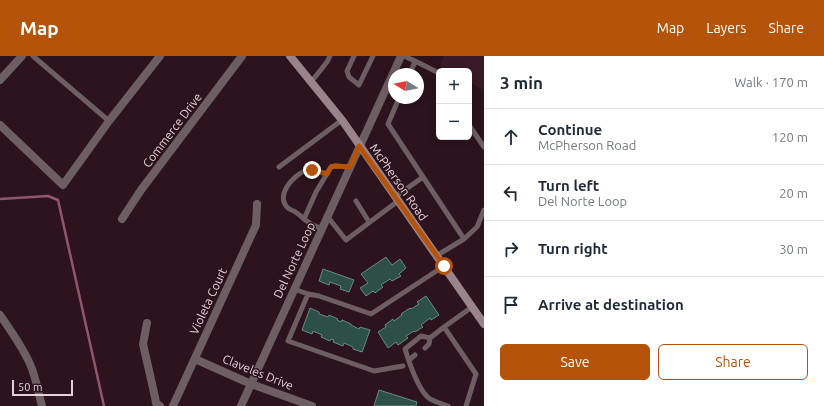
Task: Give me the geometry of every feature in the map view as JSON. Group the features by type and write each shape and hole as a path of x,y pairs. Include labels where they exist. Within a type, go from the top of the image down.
{"main road":[{"name":"McPherson Road","path":"290,56 342,120 484,324"}],"street":[{"path":"0,80 22,56"},
{"path":"0,125 63,185 109,121 160,56"},
{"name":"Commerce Drive","path":"122,219 141,190 242,56"},
{"name":"Del Norte Loop","path":"241,406 359,146 402,56"},
{"name":"Violeta Court","path":"173,406 256,225 257,204"},
{"path":"0,316 15,337 30,363 36,380 42,406"},
{"path":"147,324 143,344 156,403 160,406"},
{"name":"Claveles Drive","path":"195,359 251,384 312,406"}],"lane":[{"path":"33,56 109,121"},
{"path":"311,82 330,56"},
{"path":"354,56 347,71 349,77 359,85 373,56"},
{"path":"402,56 436,72"},
{"path":"412,68 415,61"},
{"path":"396,104 388,124 464,239"},
{"path":"279,167 342,120"},
{"path":"472,129 484,146"},
{"path":"304,218 316,192 331,167 350,167"},
{"path":"322,229 310,224 304,218 288,209 284,202 284,194 287,186 294,178 304,171 312,170 327,174"},
{"path":"327,216 346,240 423,177"},
{"path":"356,201 369,222"},
{"path":"436,256 464,239 477,227 484,210"},
{"path":"294,289 371,314 444,266"},
{"path":"308,294 288,341 374,371 403,366"},
{"path":"424,348 429,344 430,338 472,307"},
{"path":"444,327 476,374 466,406"},
{"path":"430,338 421,336 405,349 414,375 423,391 429,398 448,406"},
{"path":"408,360 415,355"}],"shaded area":[{"path":"444,56 484,56 484,90 472,84 472,68 444,68 440,66"}],"building":[{"path":"386,257 392,265 400,259 406,268 399,274 401,276 392,281 390,279 381,285 383,287 375,293 373,291 366,296 360,288 368,283 361,274"},
{"path":"323,269 354,280 349,292 340,289 341,286 330,282 329,285 319,281"},
{"path":"426,296 439,315 431,320 430,318 421,325 423,327 406,336 408,338 398,345 396,342 388,348 378,332 386,327 385,325 393,319 394,321 402,315 401,314 419,304 417,302"},
{"path":"310,308 319,312 319,314 328,317 329,315 341,322 342,320 359,329 360,327 370,330 362,352 353,349 353,347 344,343 343,346 333,342 334,340 331,339 330,341 313,331 312,334 302,330"},
{"path":"379,390 417,402 416,406 374,406"}],"waterway":[{"path":"0,199 48,196 58,200 104,406"}],"route":[{"path":"312,170 327,174 331,167 350,167 359,146 444,266"}]}
